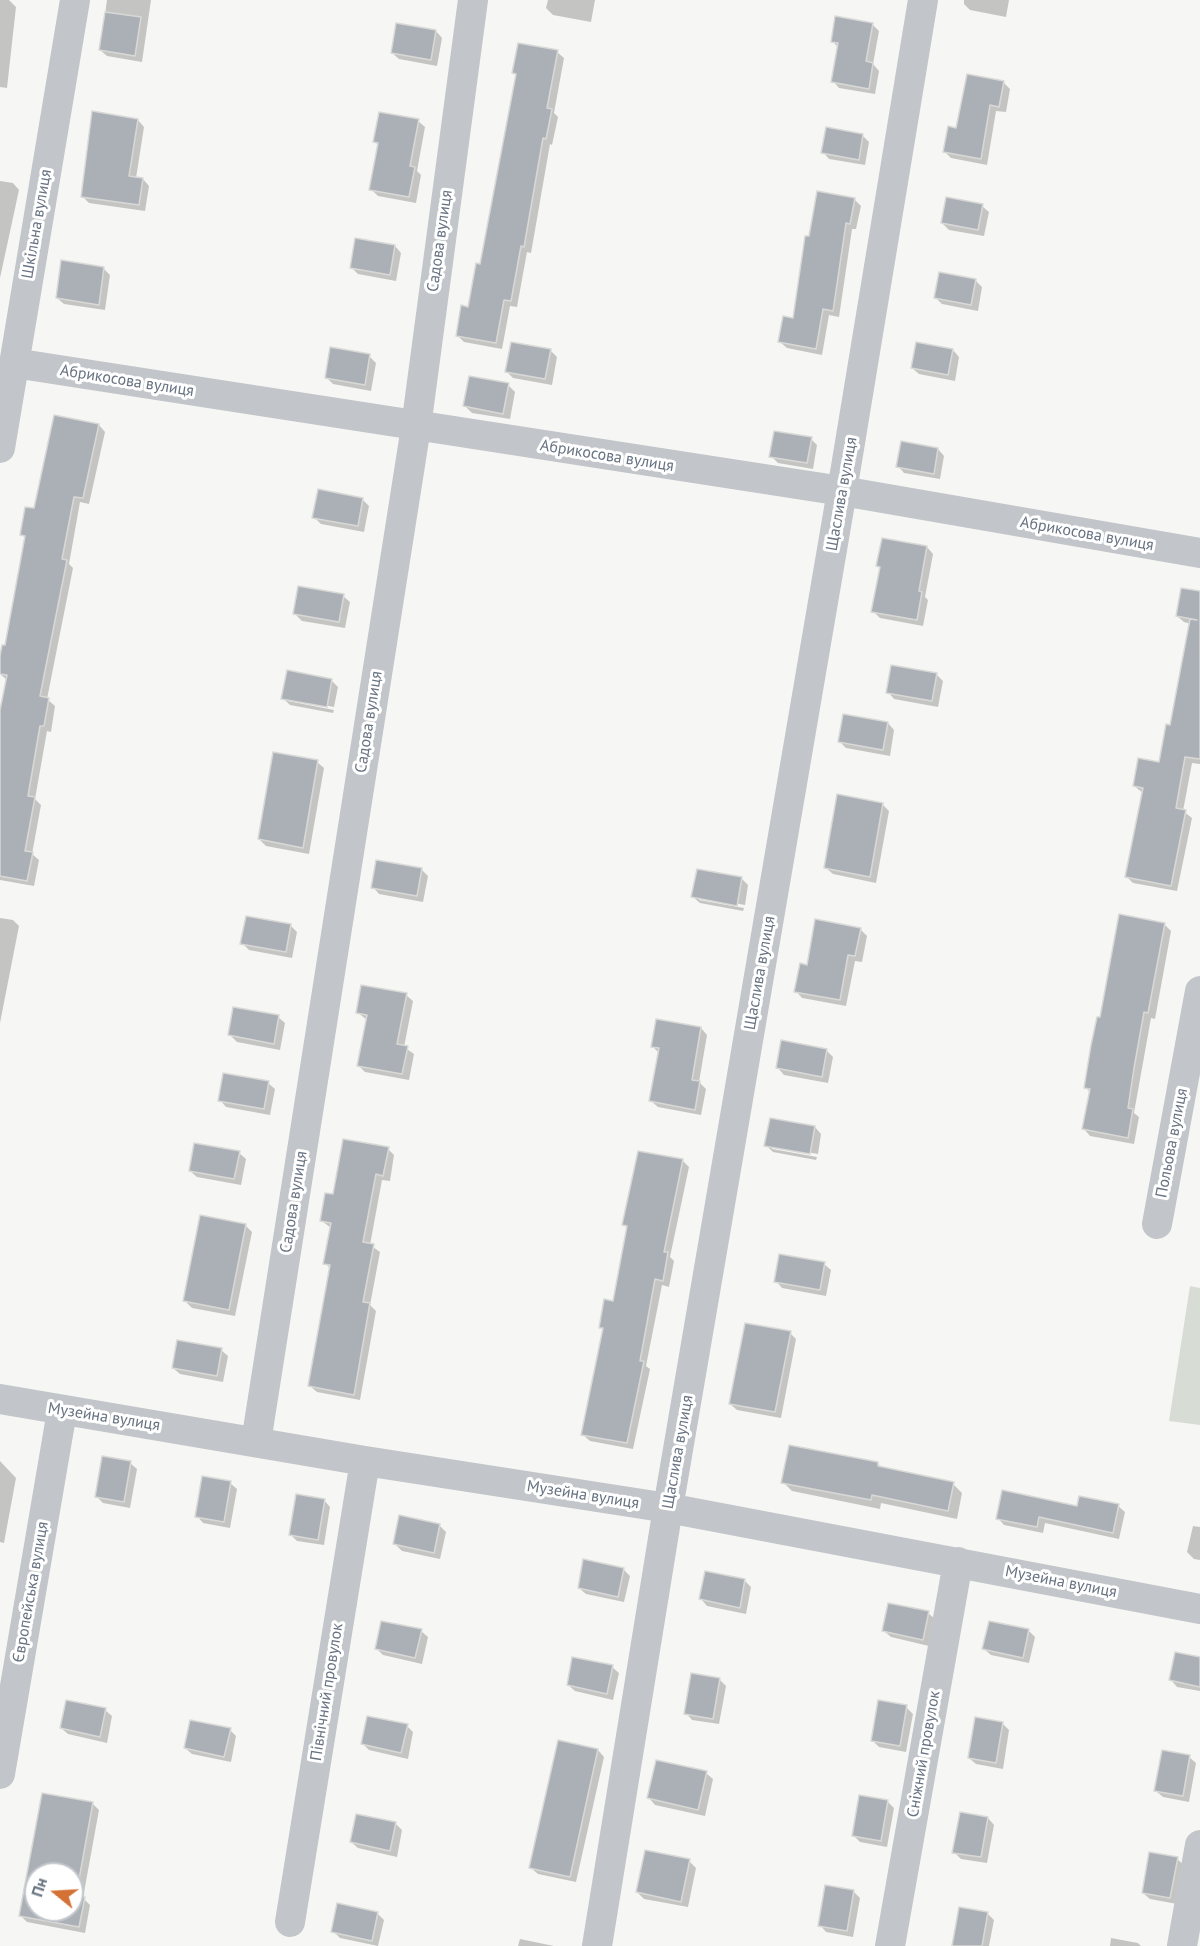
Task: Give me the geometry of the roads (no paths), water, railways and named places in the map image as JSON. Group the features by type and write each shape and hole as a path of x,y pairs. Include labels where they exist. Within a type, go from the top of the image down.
{"street":[{"name":"Шкільна вулиця","path":"0,448 75,0"},
{"name":"Садова вулиця","path":"256,1442 416,427 473,0"},
{"name":"Щаслива вулиця","path":"597,1946 668,1508 842,491 923,0"},
{"name":"Абрикосова вулиця","path":"14,363 416,427 842,491 1200,553"},
{"name":"Польова вулиця","path":"1157,1224 1200,991"},
{"name":"Музейна вулиця","path":"0,1399 365,1461 668,1508 1200,1609"},
{"name":"Європейська вулиця","path":"2,1757 62,1411"},
{"name":"Північний провулок","path":"290,1922 365,1461"},
{"name":"Сніжний провулок","path":"890,1946 957,1562"},
{"path":"1182,1946 1200,1845"}]}
